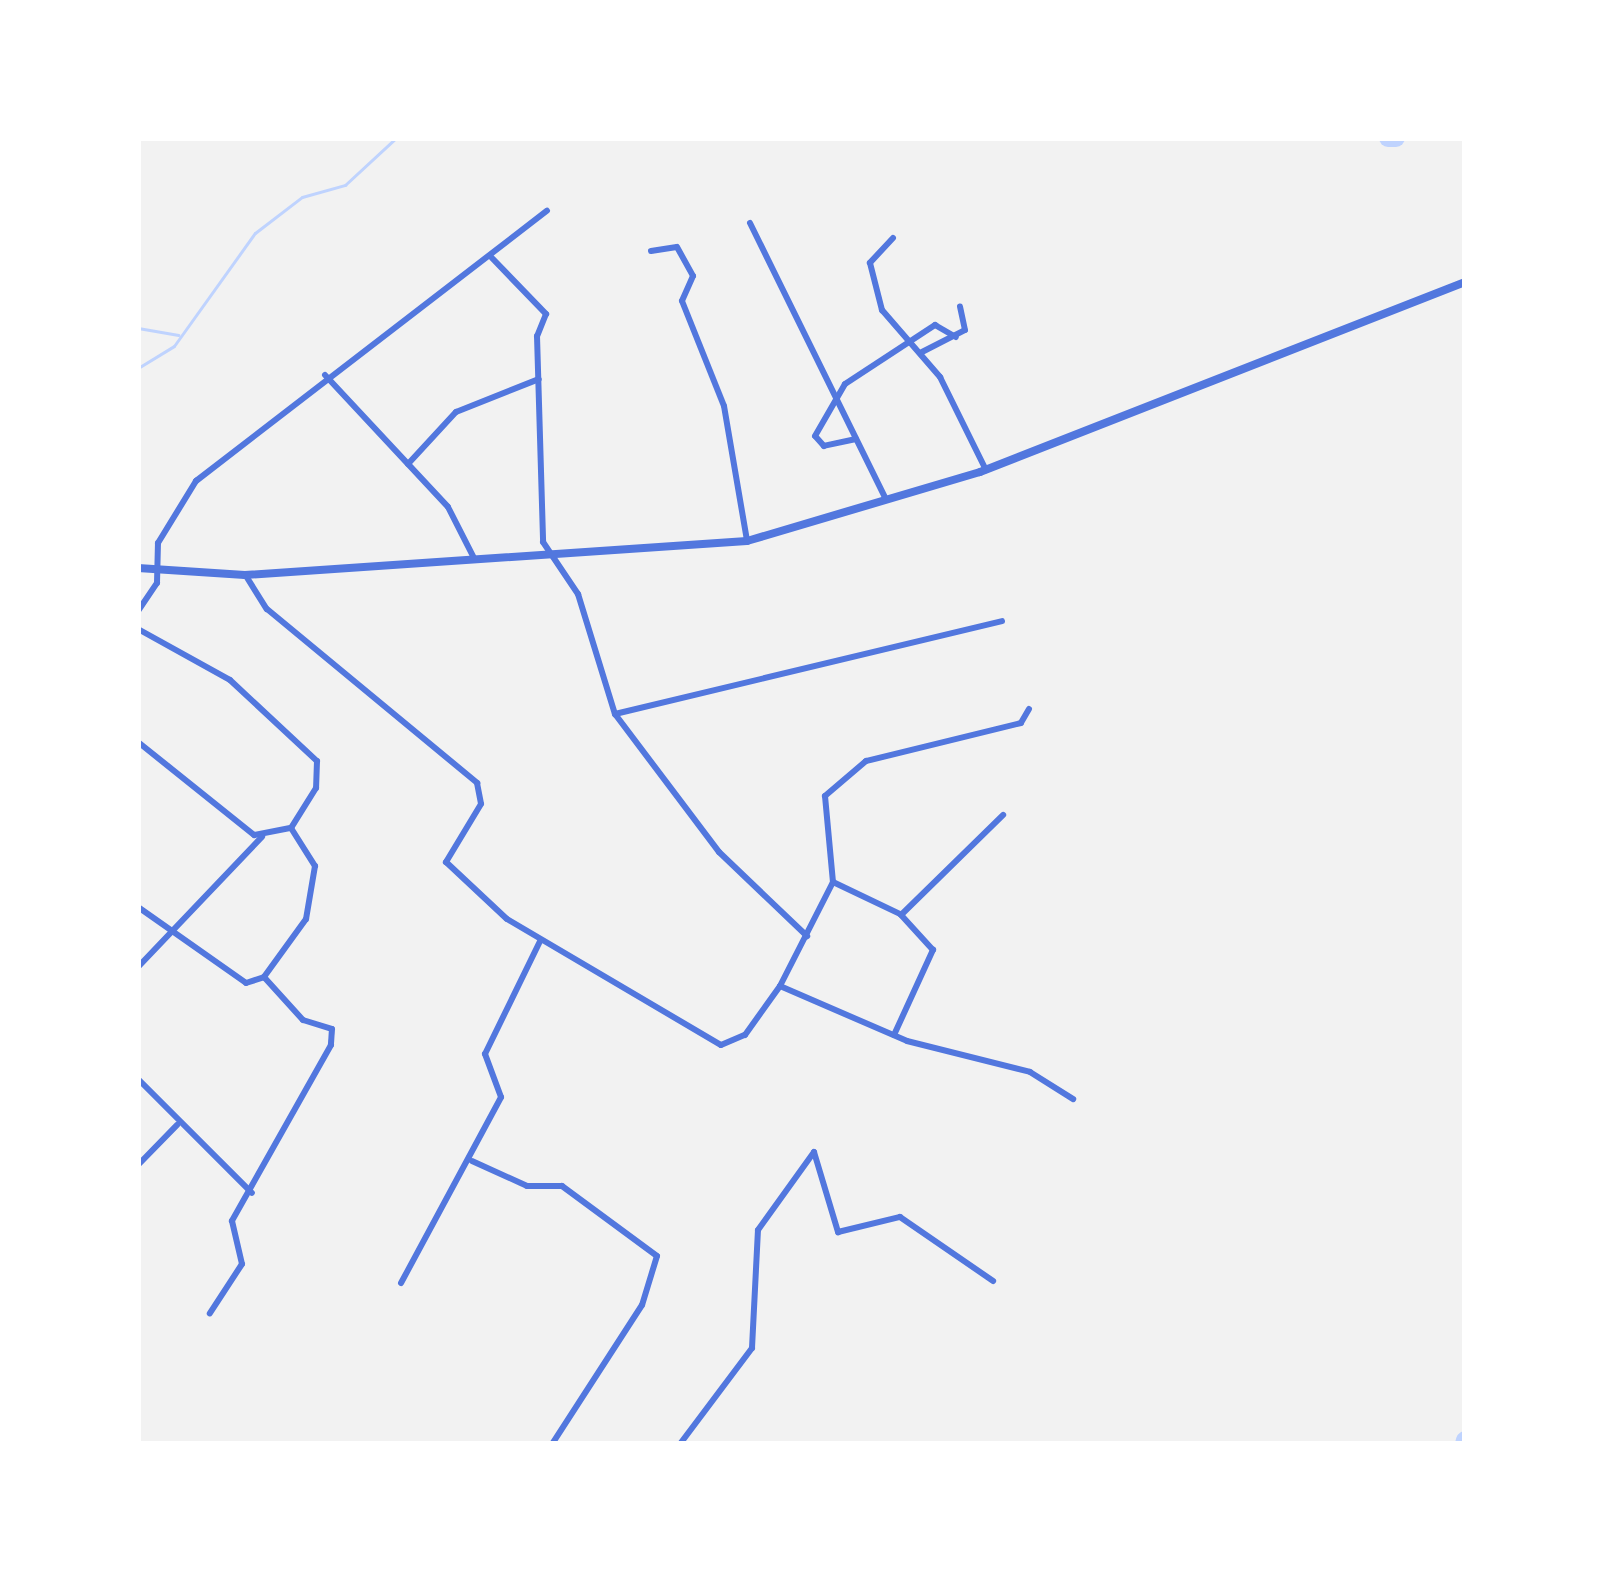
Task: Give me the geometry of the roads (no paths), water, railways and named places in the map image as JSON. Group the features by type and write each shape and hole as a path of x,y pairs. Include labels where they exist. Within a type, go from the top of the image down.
{"street":[{"path":"138,611 196,481 324,374 492,259 547,211"},
{"path":"750,223 886,500"},
{"path":"893,238 870,262 873,285 922,352 986,470"},
{"path":"651,251 677,247 693,277 682,301 736,449 747,541"},
{"path":"492,259 546,314 539,379 544,542 562,555 615,714 719,852 807,936"},
{"path":"138,568 245,575 747,541 986,470 1465,282"},
{"path":"956,338 960,307"},
{"path":"856,439 824,446 815,436 836,398 935,325 956,338"},
{"path":"922,352 956,338"},
{"path":"324,374 448,506 476,560"},
{"path":"408,464 456,412 539,379"},
{"path":"245,575 267,609 477,783 481,804 446,862 540,941 721,1045 745,1035 780,986 833,882 821,835 825,796 866,761 1022,723 1029,709"},
{"path":"615,714 1002,621"},
{"path":"138,629 230,680 316,761 316,788 291,828 262,837 138,967"},
{"path":"138,742 262,837"},
{"path":"901,915 1004,815"},
{"path":"138,907 170,937 246,983 265,977 306,919 315,866 291,828"},
{"path":"833,882 901,915 933,950 894,1035"},
{"path":"401,1283 472,1161 501,1097 485,1054 540,941"},
{"path":"210,1313 242,1264 232,1221 252,1193 332,1029 303,1020 265,977"},
{"path":"780,986 894,1035 1030,1072 1073,1099"},
{"path":"138,1079 177,1125 252,1193"},
{"path":"138,1165 177,1125"},
{"path":"680,1444 752,1348 758,1230 814,1152 838,1232 900,1217 993,1281"},
{"path":"472,1161 527,1186 562,1186 657,1256 642,1305 552,1444"}],"waterway":[{"path":"138,368 174,346 255,233 302,197 345,185 396,138"},
{"path":"1388,138 1396,138"},
{"path":"138,328 178,335"},
{"path":"1464,1444 1465,1440"}]}
